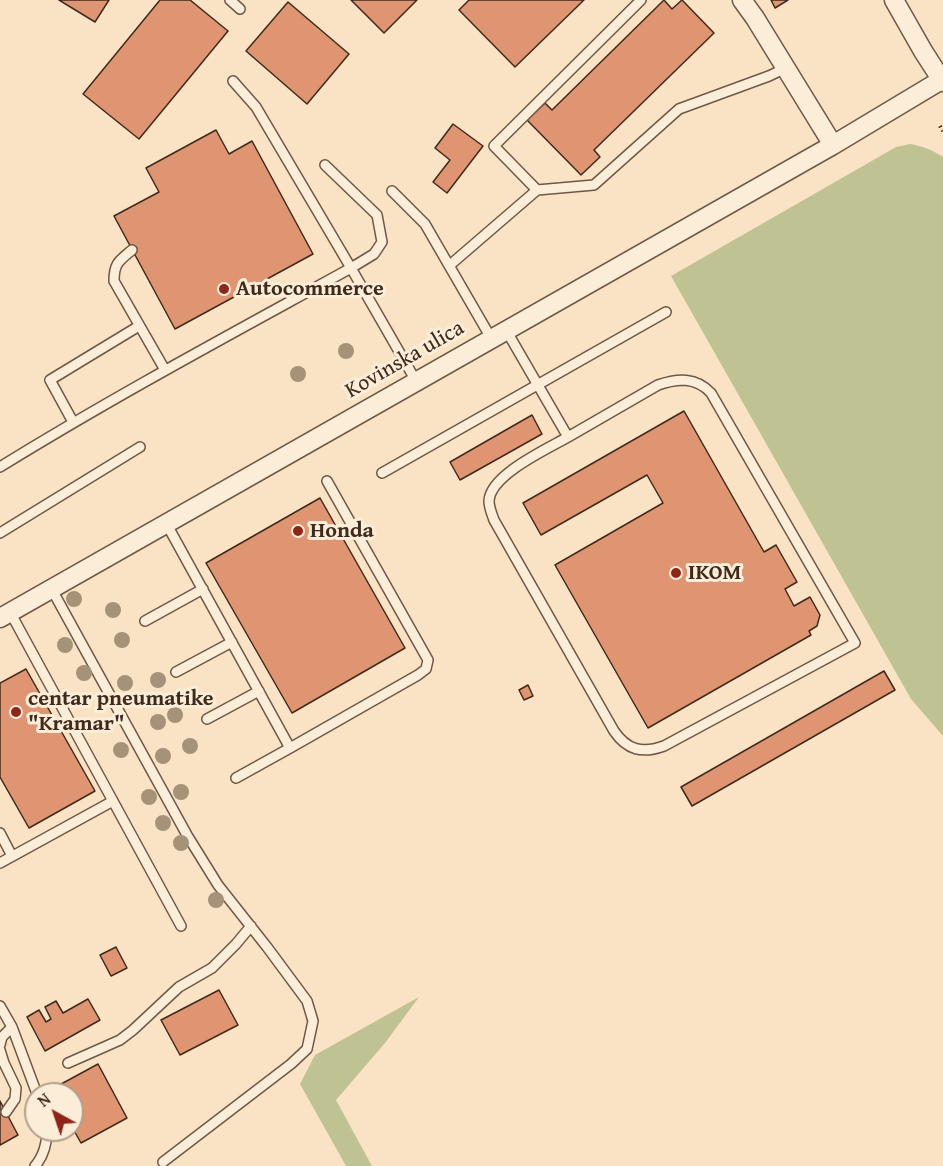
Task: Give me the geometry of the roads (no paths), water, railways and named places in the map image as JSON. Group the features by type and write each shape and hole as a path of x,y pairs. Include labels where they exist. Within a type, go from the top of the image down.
{"street":[{"path":"742,0 833,145"},
{"path":"894,0 923,51 943,80"},
{"name":"Kovinska ulica","path":"5,615 833,145 943,80"}],"lane":[{"path":"230,0 240,9"},
{"path":"537,190 494,146 641,0"},
{"path":"450,265 537,190 594,185 679,109 786,68"},
{"path":"233,81 256,107 416,381"},
{"path":"0,467 165,370 374,254 382,242 377,215 326,165"},
{"path":"392,191 425,224 450,265 537,384 568,437"},
{"path":"132,250 120,260 114,270 114,281 165,370"},
{"path":"382,473 666,312"},
{"path":"74,422 50,380 140,326"},
{"path":"680,380 705,386 855,643 664,746 646,750 634,749 625,744 614,731 490,510 489,500 492,490 500,479 568,437 658,385 680,380"},
{"path":"0,533 140,447"},
{"path":"237,778 426,669 428,660 327,481"},
{"path":"166,524 290,748"},
{"path":"51,588 187,835 218,885 307,1001 313,1021 307,1049 291,1064 163,1162"},
{"path":"145,621 203,590"},
{"path":"5,615 113,801 181,926"},
{"path":"176,672 232,642"},
{"path":"207,719 259,691"},
{"path":"0,863 113,801"},
{"path":"0,833 12,856"},
{"path":"68,1063 120,1040 134,1030 179,987 212,968 251,926"},
{"path":"0,1006 12,1027 33,1082"},
{"path":"0,1045 2,1037 12,1027"},
{"path":"0,1050 16,1088 15,1099 6,1112"},
{"path":"35,1166 41,1159 45,1142"}],"place":[{"name":"Autocommerce","path":"224,289"},
{"name":"Honda","path":"298,531"},
{"name":"IKOM","path":"676,573"},
{"name":"centar pneumatike \"Kramar\"","path":"16,712"}]}
